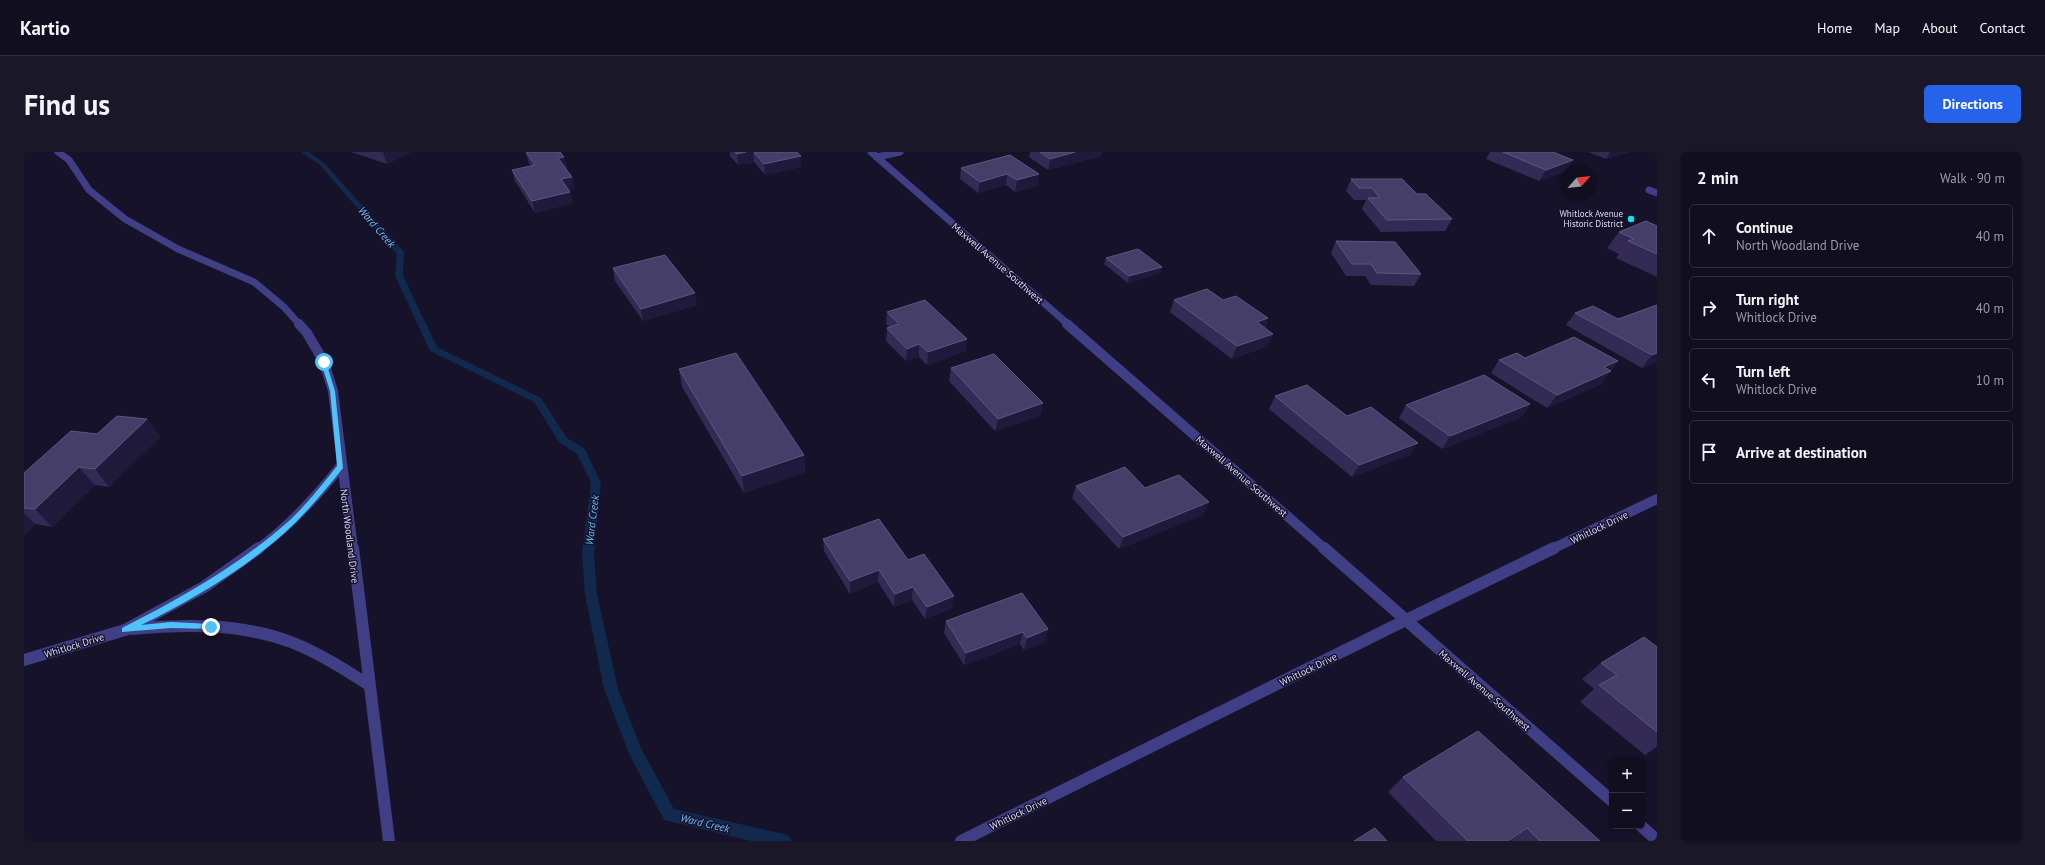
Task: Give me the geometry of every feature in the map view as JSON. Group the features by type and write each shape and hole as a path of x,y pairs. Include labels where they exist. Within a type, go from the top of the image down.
{"street":[{"name":"North Woodland Drive","path":"58,152 69,160 89,190 125,219 178,248 254,282 284,307 307,334 324,362 333,391 341,466 389,841"},
{"path":"874,155 900,152"},
{"name":"Maxwell Avenue Southwest","path":"874,155 1609,798"},
{"path":"1649,190 1657,193"},
{"name":"Whitlock Drive","path":"125,630 170,607 204,587 264,545 292,522 317,496 341,466"},
{"name":"Whitlock Drive","path":"960,841 1406,620 1657,499"},
{"name":"Whitlock Drive","path":"24,660 125,630 171,625 211,627 251,632 290,642 327,659 369,685"},
{"path":"1644,829 1657,840"}],"building":[{"path":"526,152 560,152 564,157 558,158 572,177 561,179 570,192 532,201 512,170 535,165"},
{"path":"735,152 746,152 737,154"},
{"path":"754,152 797,152 801,156 764,164"},
{"path":"1040,152 1075,152 1050,159"},
{"path":"1503,152 1553,152 1573,160 1546,170"},
{"path":"1010,155 1039,174 1017,180 1007,174 980,182 961,168"},
{"path":"1351,179 1402,179 1417,194 1426,194 1452,219 1387,220 1368,198 1380,198 1372,188 1359,188"},
{"path":"1646,221 1657,226 1657,254 1628,241 1634,239 1619,232"},
{"path":"1336,241 1395,242 1421,274 1377,273 1371,264 1352,264"},
{"path":"1138,249 1162,267 1129,276 1106,258"},
{"path":"665,255 695,293 641,309 613,268"},
{"path":"1207,289 1223,300 1236,296 1268,318 1257,322 1273,334 1237,346 1174,300"},
{"path":"925,300 967,339 928,352 919,344 907,349 887,328 899,324 887,312"},
{"path":"1657,305 1657,353 1652,355 1575,313 1593,306 1618,319"},
{"path":"1574,337 1618,361 1604,367 1611,371 1557,395 1499,360 1517,353 1525,358"},
{"path":"736,353 804,455 742,476 679,369"},
{"path":"994,354 1043,403 998,419 951,368"},
{"path":"1484,375 1530,404 1450,436 1406,405"},
{"path":"1307,385 1347,416 1371,407 1418,443 1359,465 1275,396"},
{"path":"117,416 147,419 95,469 79,467 35,509 24,508 24,473 71,431 97,434"},
{"path":"1125,467 1145,488 1179,475 1209,502 1123,537 1076,486"},
{"path":"879,519 908,560 924,554 954,596 927,607 913,587 895,594 879,570 850,581 823,539"},
{"path":"1022,593 1048,629 1027,638 1023,632 966,653 946,621"},
{"path":"1644,637 1657,647 1657,732 1599,685 1617,675 1601,663"},
{"path":"1478,731 1600,841 1540,841 1527,828 1508,841 1468,841 1403,777"},
{"path":"1375,828 1387,841 1354,841"}],"waterway":[{"name":"Ward Creek","path":"304,152 322,164 401,254 399,276 433,349 538,400 563,440 581,452 596,483 588,554 591,594 611,689 635,751 669,815 784,841"}],"place":[{"name":"Whitlock Avenue Historic District","path":"1631,219"}],"route":[{"path":"211,627 171,625 125,630 170,607 204,587 264,545 292,522 317,496 341,466 333,391 324,362"}]}
